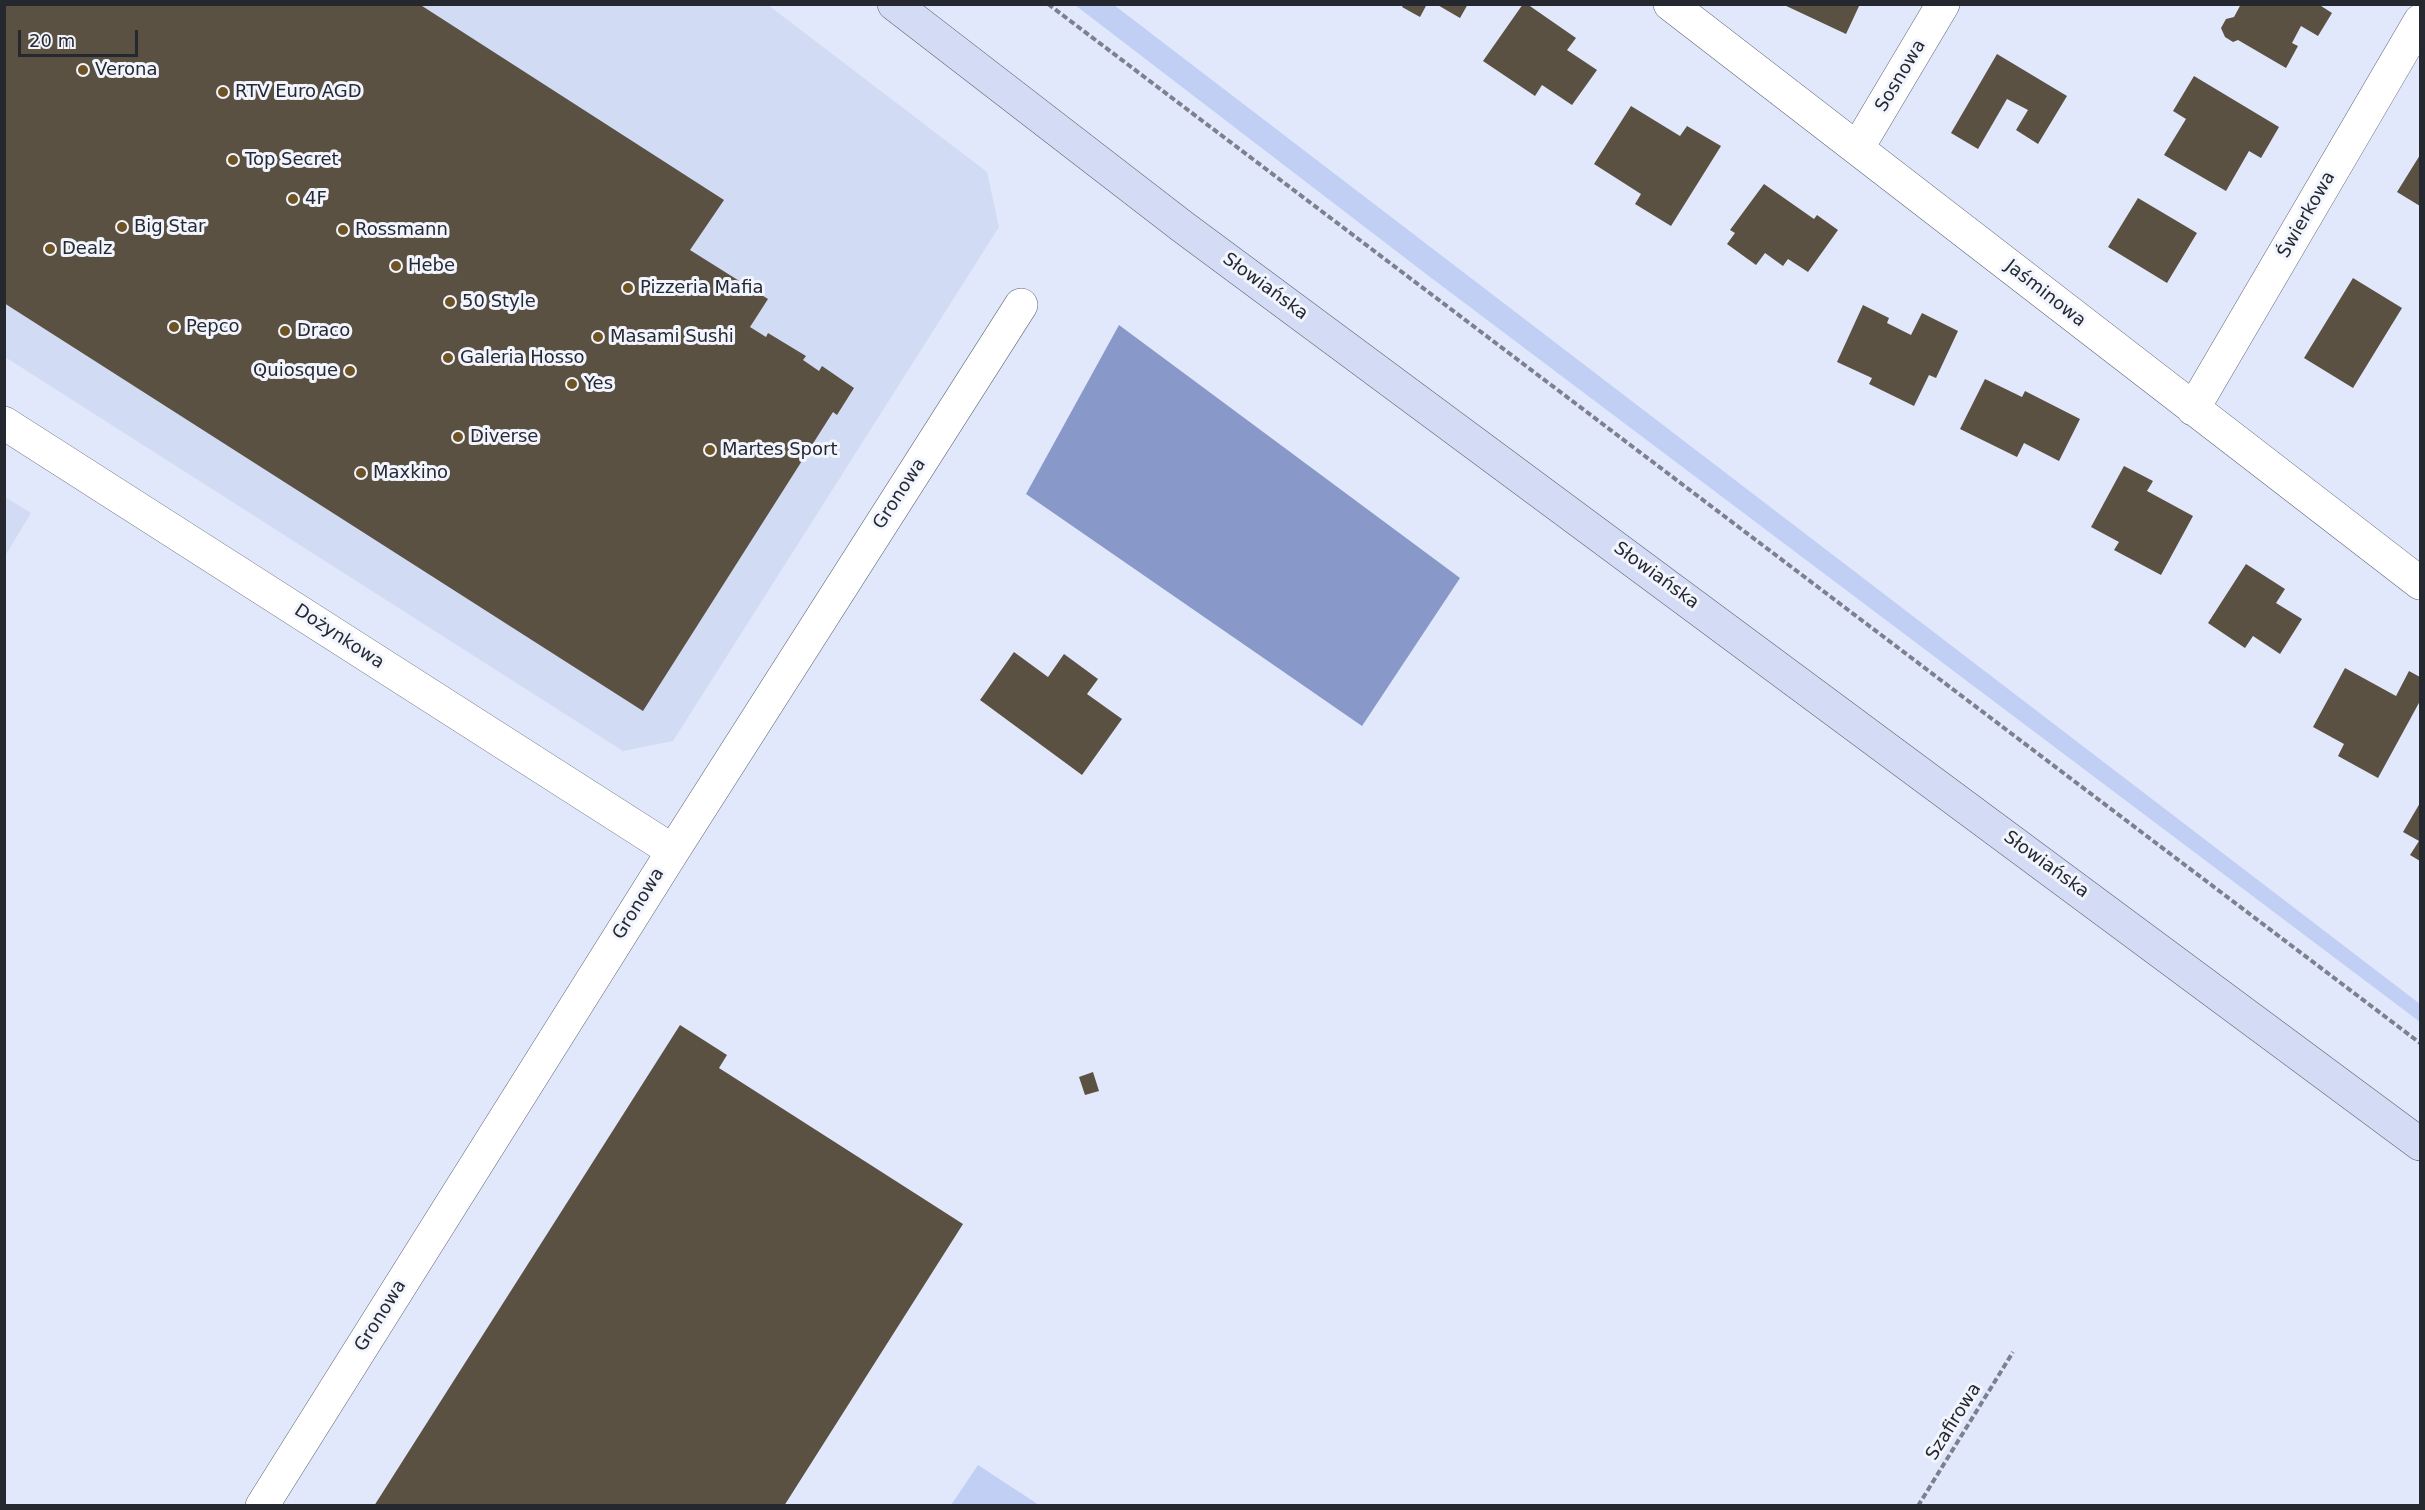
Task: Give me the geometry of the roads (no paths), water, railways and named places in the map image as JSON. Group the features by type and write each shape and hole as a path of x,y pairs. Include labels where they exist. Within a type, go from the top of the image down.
{"main road":[{"name":"Słowiańska","path":"894,4 1183,227 2421,1144"}],"street":[{"name":"Jaśminowa","path":"1670,4 2421,583"},
{"name":"Sosnowa","path":"1858,147 1943,4"},
{"name":"Świerkowa","path":"2193,409 2421,21"},
{"name":"Gronowa","path":"262,1506 673,850 1021,305"},
{"name":"Dożynkowa","path":"4,423 673,850"}],"place":[{"name":"Verona","path":"83,70"},
{"name":"RTV Euro AGD","path":"223,92"},
{"name":"Top Secret","path":"233,160"},
{"name":"4F","path":"293,199"},
{"name":"Big Star","path":"122,227"},
{"name":"Rossmann","path":"343,230"},
{"name":"Dealz","path":"50,249"},
{"name":"Hebe","path":"396,266"},
{"name":"Pizzeria Mafia","path":"628,288"},
{"name":"50 Style","path":"450,302"},
{"name":"Pepco","path":"174,327"},
{"name":"Draco","path":"285,331"},
{"name":"Masami Sushi","path":"598,337"},
{"name":"Galeria Hosso","path":"448,358"},
{"name":"Quiosque","path":"350,371"},
{"name":"Yes","path":"572,384"},
{"name":"Diverse","path":"458,437"},
{"name":"Martes Sport","path":"710,450"},
{"name":"Maxkino","path":"361,473"}]}
